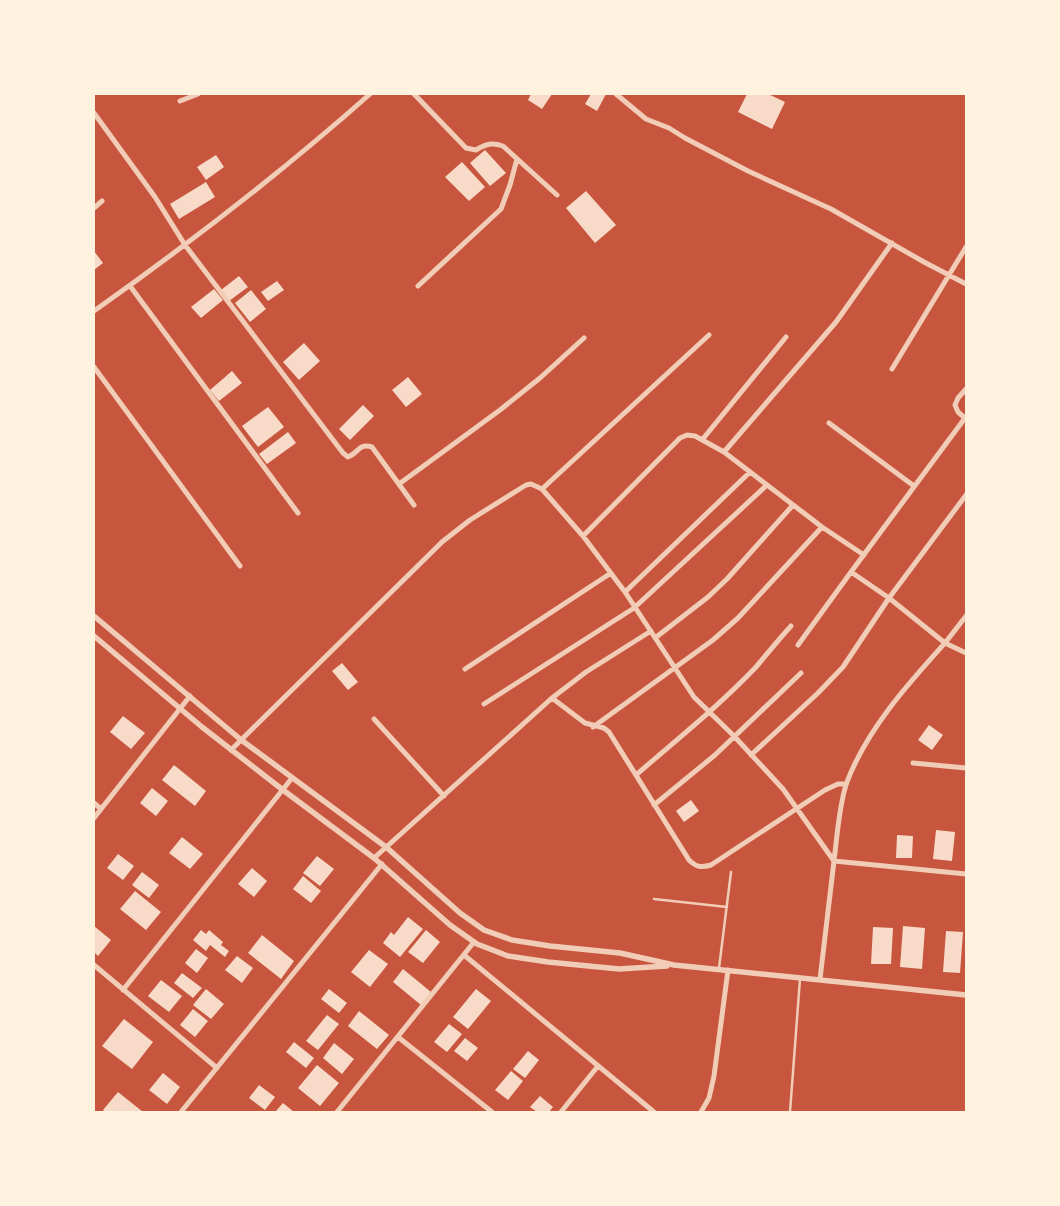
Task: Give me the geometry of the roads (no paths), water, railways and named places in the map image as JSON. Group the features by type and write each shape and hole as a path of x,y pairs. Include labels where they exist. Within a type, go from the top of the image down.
{"street":[{"path":"180,101 198,94"},
{"path":"94,311 186,246 283,168 370,94"},
{"path":"414,94 466,148 476,150 494,143 503,146 557,195"},
{"path":"616,94 646,118 669,128 748,171 831,209 966,284"},
{"path":"94,113 155,197 186,246 343,453 348,457 352,456 360,447 366,445 372,447 414,505"},
{"path":"418,286 501,209 517,159"},
{"path":"94,208 102,202"},
{"path":"724,452 836,322 892,242"},
{"path":"892,369 966,247"},
{"path":"130,286 298,513"},
{"path":"542,489 709,335"},
{"path":"702,440 786,337"},
{"path":"399,484 500,410 540,378 584,338"},
{"path":"94,367 240,566"},
{"path":"798,645 965,418 958,412 955,405 966,389"},
{"path":"829,423 914,486"},
{"path":"583,536 680,438 687,435 695,436 724,452 822,527 864,554"},
{"path":"624,592 750,472"},
{"path":"230,750 442,542 470,520 526,485 531,484 542,489 583,536 651,631 694,697 734,736 783,789 834,861 966,874"},
{"path":"484,704 634,608 767,485"},
{"path":"751,755 818,693 842,667 966,495"},
{"path":"655,638 708,598 793,505"},
{"path":"593,727 713,640 759,597 822,527"},
{"path":"851,572 890,598 945,643 966,653"},
{"path":"465,669 611,573"},
{"path":"94,616 240,739 386,847 460,913 484,930 512,940 620,953 674,965 966,995"},
{"path":"820,979 834,861 846,784 857,761 893,704 966,616"},
{"path":"636,775 708,712 755,667 791,626"},
{"path":"374,858 552,698 586,672 651,631"},
{"path":"94,636 230,750 382,864 450,925 474,942 508,956 548,962 619,969 674,965"},
{"path":"654,805 695,773 801,673"},
{"path":"94,818 190,696"},
{"path":"552,698 584,723 593,727 604,728 609,732 689,860 694,865 703,867 711,865 832,786 846,784"},
{"path":"374,719 444,796"},
{"path":"914,763 966,768"},
{"path":"124,990 292,778"},
{"path":"94,803 101,809"},
{"path":"181,1112 382,864"},
{"path":"337,1112 474,942"},
{"path":"464,955 654,1112"},
{"path":"94,965 217,1068"},
{"path":"702,1112 709,1098 714,1076 728,970"},
{"path":"398,1037 492,1112"},
{"path":"561,1112 598,1066"}],"lane":[{"path":"719,970 731,872"},
{"path":"654,899 727,907"},
{"path":"790,1112 800,978"}]}
